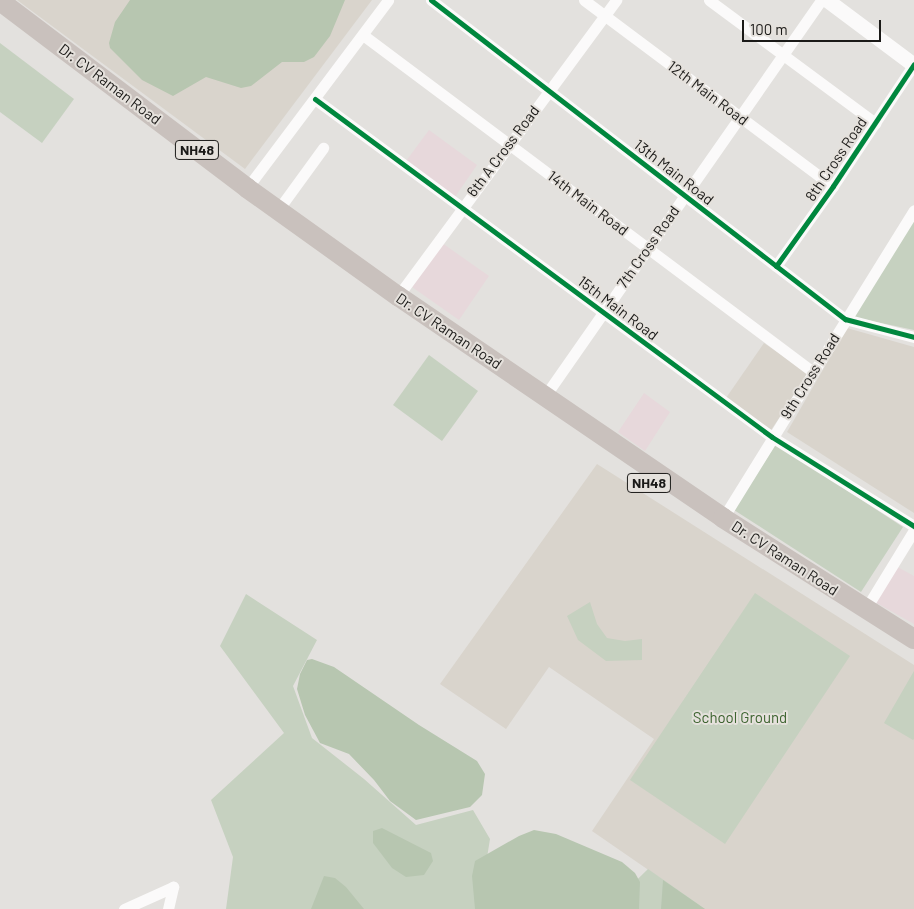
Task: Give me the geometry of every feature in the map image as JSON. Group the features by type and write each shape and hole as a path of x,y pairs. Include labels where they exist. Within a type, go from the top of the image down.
{"highway":[{"name":"Dr. CV Raman Road","path":"0,1 247,188 398,296 723,518 865,610 914,639"},
{"name":"Dr. CV Raman Road","path":"0,18 247,204 584,439 732,537 914,650"}],"street":[{"path":"247,188 388,0"},
{"name":"13th Main Road","path":"431,0 845,319 914,337"},
{"name":"12th Main Road","path":"584,0 833,186"},
{"name":"6th A Cross Road","path":"398,296 461,207 616,0"},
{"path":"709,0 875,123"},
{"name":"7th Cross Road","path":"544,396 821,0"},
{"path":"827,0 914,64"},
{"name":"14th Main Road","path":"363,34 813,372"},
{"name":"8th Cross Road","path":"776,266 833,186 914,64"},
{"name":"15th Main Road","path":"315,98 772,437 914,526"},
{"path":"278,210 323,148"},
{"name":"9th Cross Road","path":"723,518 914,210"},
{"path":"865,610 914,530"},
{"path":"124,909 173,887 168,909"}],"shaded area":[{"path":"17,0 372,0 245,169"},
{"path":"429,130 477,165 455,197 406,161"},
{"path":"442,243 489,276 459,320 412,287"},
{"path":"847,328 914,347 914,513 787,432"},
{"path":"764,343 809,374 771,430 726,398"},
{"path":"644,393 670,412 645,451 618,432"},
{"path":"597,464 914,665 914,909 705,909 592,831 654,739 549,667 506,729 440,684"},
{"path":"894,565 914,576 914,624 873,601"}],"green space":[{"path":"130,0 345,0 330,36 314,57 304,62 282,62 251,86 241,88 206,77 173,96 142,80 110,48 109,43 115,22"},
{"path":"0,43 74,99 42,143 0,112"},
{"path":"914,219 914,330 853,317"},
{"path":"429,355 478,391 442,441 393,405"},
{"path":"776,444 903,527 861,592 734,510"},
{"name":"School Ground","path":"755,593 850,656 725,844 630,780"},
{"path":"246,594 317,640 293,686 312,738 364,779 416,825 473,810 490,839 480,901 499,909 226,909 233,857 211,800 284,733 220,646"},
{"path":"590,602 597,624 607,638 625,641 642,639 642,660 606,661 578,640 567,616"},
{"path":"312,659 334,667 419,725 477,761 485,774 482,795 470,807 416,820 390,801 374,780 349,754 320,743 305,715 297,689 300,674 307,660"},
{"path":"914,671 914,739 913,740 884,723"},
{"path":"382,828 431,853 433,861 424,875 406,877 392,868 373,843 373,831"},
{"path":"534,830 556,834 622,862 635,873 640,882 639,909 475,909 472,876 475,861 519,836"},
{"path":"648,869 705,909 607,909"},
{"path":"324,876 335,878 346,887 364,909 311,909"},
{"path":"663,880 705,909 661,909"}],"cycle path":[{"path":"431,0 845,319 914,337"},
{"path":"776,266 833,186 914,64"},
{"path":"315,99 772,437 914,526"}]}
